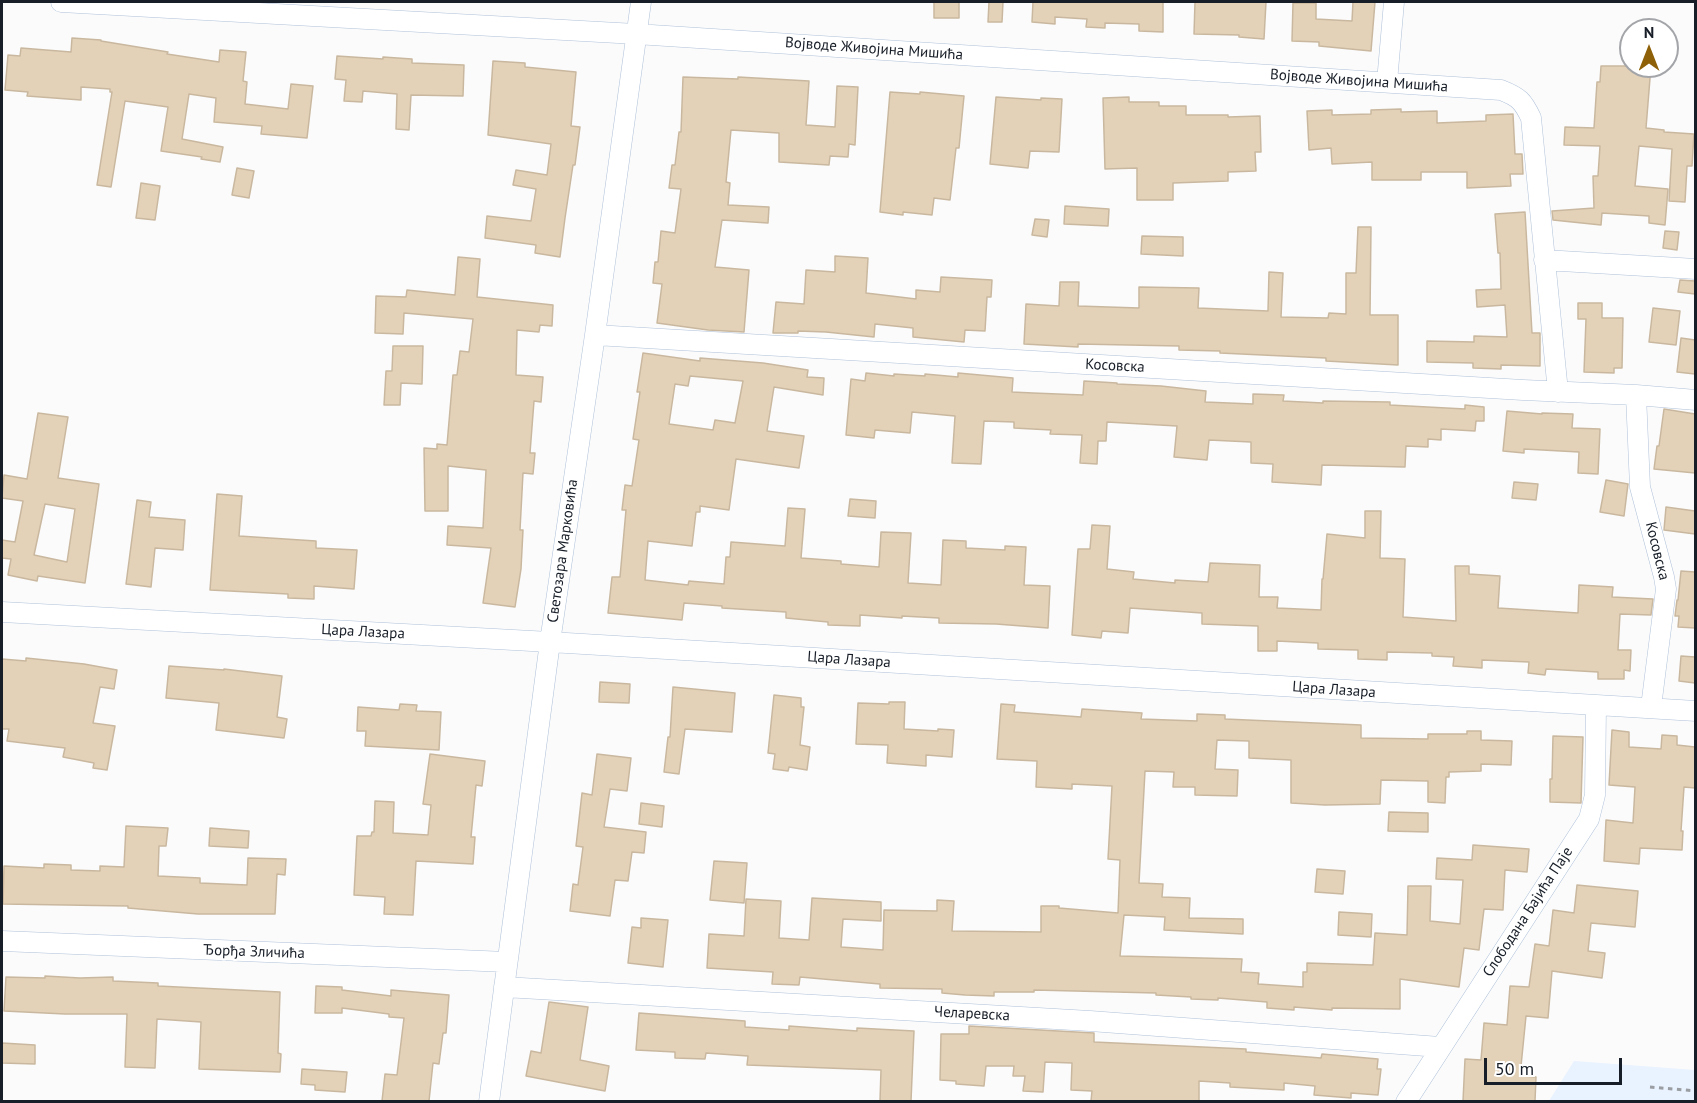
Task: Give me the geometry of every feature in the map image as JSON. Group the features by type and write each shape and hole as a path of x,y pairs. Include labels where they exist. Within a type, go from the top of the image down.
{"street":[{"name":"Војводе Живојина Мишића","path":"61,2 636,34 1501,90 1513,94 1522,101 1531,118 1558,392"},
{"name":"Светозара Марковића","path":"489,1101 550,642 641,2"},
{"path":"1387,82 1394,2"},
{"path":"1544,260 1695,269"},
{"name":"Косовска","path":"595,335 1695,400"},
{"name":"Косовска","path":"1636,395 1640,487 1665,577 1666,589 1651,707"},
{"name":"Цара Лазара","path":"2,612 550,642 1695,711"},
{"name":"Слободана Бајића Паје","path":"1406,1101 1589,819 1595,795 1596,706"},
{"name":"Ђорђа Зличића","path":"2,941 507,962"},
{"name":"Челаревска","path":"504,987 1101,1022 1440,1047"}],"path":[{"path":"1650,1086 1695,1091"}],"shaded area":[{"path":"1574,1061 1695,1070 1695,1101 1549,1101"}],"building":[{"path":"934,2 959,2 959,18 934,18"},
{"path":"989,2 1003,2 1002,22 988,22"},
{"path":"1033,2 1163,2 1163,32 1139,31 1139,24 1105,23 1105,28 1086,27 1087,19 1055,17 1055,24 1032,22"},
{"path":"1195,2 1266,2 1264,39 1239,37 1239,35 1194,34"},
{"path":"1353,2 1375,2 1371,51 1319,46 1319,42 1292,41 1293,3 1316,3 1316,19 1352,21"},
{"path":"72,38 101,40 219,62 220,50 246,52 243,81 247,82 245,104 288,109 291,84 313,86 307,138 261,134 262,126 214,122 216,98 189,94 182,139 223,147 220,162 161,151 168,107 125,101 111,187 97,185 112,92 110,89 81,87 81,100 27,96 28,92 5,90 8,55 20,56 21,48 71,52"},
{"path":"337,56 412,59 412,63 464,65 463,96 411,95 409,130 396,129 397,94 363,91 362,102 344,101 346,80 335,79"},
{"path":"493,61 525,63 525,67 576,72 571,126 580,127 560,257 535,253 536,245 485,238 487,216 531,221 536,189 513,185 516,170 547,175 551,144 488,135"},
{"path":"1601,66 1619,66 1619,78 1650,78 1646,128 1694,134 1692,166 1687,166 1685,202 1669,201 1672,149 1639,146 1635,186 1668,189 1665,225 1649,223 1649,216 1602,213 1601,225 1553,220 1552,211 1594,208 1593,176 1598,176 1600,146 1564,145 1565,127 1594,128 1597,82 1600,82"},
{"path":"683,77 809,81 806,125 835,127 837,86 858,87 855,145 849,144 848,157 830,156 829,165 779,162 779,133 731,130 726,182 730,183 728,205 769,207 768,223 722,220 715,267 749,270 744,332 657,323 662,284 653,283 655,262 658,262 661,231 675,233 681,189 669,188 672,165 675,165 679,132 681,132"},
{"path":"890,92 964,96 959,148 956,148 950,200 934,198 932,215 880,212"},
{"path":"996,97 1062,99 1059,152 1030,151 1028,168 990,164"},
{"path":"1129,97 1129,102 1159,102 1159,106 1186,106 1186,115 1260,116 1261,152 1255,152 1256,171 1228,172 1228,181 1173,183 1173,200 1137,200 1137,168 1105,169 1103,98"},
{"path":"1401,109 1401,112 1437,111 1437,123 1486,121 1486,115 1513,114 1515,154 1522,154 1523,174 1510,174 1511,186 1467,188 1467,172 1421,172 1421,180 1372,180 1372,162 1332,164 1331,148 1309,150 1307,111 1332,110 1332,115 1371,114 1371,110"},
{"path":"237,168 254,171 249,198 232,195"},
{"path":"141,183 160,186 155,220 136,218"},
{"path":"1065,206 1109,209 1108,226 1064,224"},
{"path":"1525,212 1532,333 1540,333 1540,366 1501,365 1501,369 1473,368 1473,363 1427,362 1427,341 1474,342 1474,336 1507,337 1505,305 1477,307 1476,290 1501,289 1500,253 1498,253 1495,214"},
{"path":"1035,219 1049,220 1047,237 1032,235"},
{"path":"1358,227 1371,227 1370,315 1398,315 1398,365 1326,361 1326,358 1179,350 1179,346 1078,344 1078,347 1024,344 1026,304 1059,306 1060,282 1079,282 1078,306 1139,308 1139,287 1199,288 1198,308 1268,311 1269,272 1283,273 1281,317 1328,318 1329,313 1346,314 1346,273 1356,273"},
{"path":"1665,231 1679,232 1677,250 1663,248"},
{"path":"1142,236 1183,237 1183,256 1141,254"},
{"path":"835,256 868,258 866,293 916,299 916,290 940,292 941,277 992,280 991,297 987,297 985,331 965,330 964,342 913,337 913,328 875,324 874,337 826,332 773,333 776,302 804,304 806,270 835,272"},
{"path":"458,257 480,259 477,297 553,305 552,326 540,325 539,332 517,330 516,375 543,377 541,402 534,401 530,453 535,453 533,474 523,473 520,530 523,530 521,569 515,607 483,603 491,548 447,545 448,526 483,528 486,470 448,466 448,511 425,511 424,448 437,449 437,444 447,445 453,375 457,375 460,351 469,352 473,319 404,313 403,334 375,333 376,296 406,297 407,290 455,295"},
{"path":"1680,280 1695,281 1695,294 1678,292"},
{"path":"1578,303 1602,303 1602,318 1623,318 1622,368 1614,368 1614,373 1584,372 1586,319 1578,319"},
{"path":"1653,308 1680,311 1676,345 1649,342"},
{"path":"1681,338 1695,340 1695,374 1677,372"},
{"path":"393,346 423,346 422,384 401,383 400,405 384,405 386,371 392,371"},
{"path":"643,353 700,361 700,358 763,363 808,370 807,377 824,378 823,395 774,387 767,431 804,436 799,468 736,459 729,510 700,506 700,512 696,512 692,546 648,541 645,580 688,585 689,581 724,584 726,557 730,557 731,542 785,546 788,508 805,509 801,558 879,567 881,532 911,533 908,583 941,585 943,540 966,541 966,548 1005,550 1005,546 1026,547 1024,585 1050,586 1048,628 939,623 939,618 860,615 860,626 828,625 828,622 786,618 786,612 684,603 682,620 608,613 612,577 620,577 626,510 622,510 625,485 632,486 639,440 633,439 640,392 637,392","holes":["690,376 743,381 735,423 715,420 713,430 669,424 675,384 688,386"]},
{"path":"866,373 958,377 958,373 1013,378 1012,392 1083,395 1084,381 1206,391 1205,402 1253,404 1253,394 1284,395 1283,401 1390,402 1390,405 1465,409 1465,405 1484,407 1484,421 1476,421 1475,431 1441,429 1441,440 1428,439 1428,447 1406,446 1405,467 1322,465 1321,485 1272,482 1273,464 1251,463 1251,442 1209,440 1207,460 1174,457 1177,426 1107,422 1106,441 1098,441 1097,464 1080,463 1082,435 1050,434 1051,430 1014,428 1014,422 984,421 981,464 952,463 955,416 912,412 910,433 875,430 874,438 846,435 851,379 865,381"},
{"path":"1664,409 1695,414 1695,473 1654,469"},
{"path":"1507,411 1573,414 1572,428 1600,429 1598,474 1578,473 1579,452 1524,449 1524,453 1503,451"},
{"path":"38,413 68,417 58,478 99,484 85,583 38,576 37,581 8,575 11,559 2,558 2,540 15,542 23,501 2,498 4,475 27,479","holes":["45,504 75,509 67,562 34,555"]},
{"path":"1606,480 1628,484 1624,516 1600,512"},
{"path":"1514,482 1538,484 1536,500 1512,498"},
{"path":"217,494 242,496 239,536 316,541 316,548 357,550 354,589 314,586 314,599 288,598 288,594 210,590"},
{"path":"850,499 876,501 875,518 848,516"},
{"path":"137,500 151,502 149,517 185,520 183,550 155,548 151,587 126,584"},
{"path":"1666,507 1695,511 1695,534 1664,530"},
{"path":"1365,511 1381,511 1380,558 1405,559 1403,617 1456,621 1455,566 1469,566 1469,574 1500,576 1498,608 1578,613 1579,585 1613,587 1612,597 1653,599 1651,615 1620,614 1618,650 1631,650 1630,671 1624,670 1624,679 1598,679 1598,672 1546,669 1545,675 1528,673 1529,662 1482,660 1482,668 1453,666 1454,657 1432,656 1432,653 1387,652 1387,660 1358,659 1358,650 1318,649 1318,643 1277,641 1277,651 1258,651 1258,626 1202,624 1202,613 1130,608 1128,633 1102,631 1101,638 1072,635 1078,549 1090,549 1092,525 1110,526 1107,569 1134,572 1133,579 1175,583 1175,580 1208,582 1210,563 1260,565 1259,597 1278,597 1277,608 1321,610 1327,534 1365,538"},
{"path":"1681,571 1695,572 1695,628 1678,627 1679,616 1675,616"},
{"path":"1681,656 1695,657 1695,683 1679,681"},
{"path":"26,658 117,670 114,689 100,687 93,723 115,726 107,770 93,768 94,763 63,757 65,748 7,741 9,729 2,729 2,659 26,661"},
{"path":"169,666 224,669 282,676 277,717 287,719 284,738 216,730 219,703 166,698"},
{"path":"600,682 630,684 629,703 599,702"},
{"path":"673,687 735,693 732,732 685,729 679,774 664,772 668,737 670,737"},
{"path":"774,695 801,698 801,707 804,707 800,745 810,747 807,770 789,767 788,771 773,769 775,754 768,753"},
{"path":"889,702 905,702 904,729 954,730 952,757 926,755 926,766 887,763 888,745 856,744 858,703 889,704"},
{"path":"400,704 417,705 416,711 441,712 439,750 365,746 366,731 357,731 358,707 399,710"},
{"path":"1001,704 1015,705 1014,712 1081,717 1082,709 1142,713 1141,719 1197,721 1197,714 1225,715 1225,719 1361,725 1361,738 1428,739 1428,734 1467,734 1467,731 1481,731 1481,740 1512,741 1511,765 1481,764 1481,771 1449,772 1449,777 1446,777 1445,803 1428,802 1428,781 1381,780 1380,804 1291,803 1291,760 1249,758 1249,741 1217,740 1215,769 1238,770 1237,796 1195,795 1195,787 1173,787 1174,772 1145,771 1139,883 1163,884 1162,897 1190,898 1189,918 1243,919 1243,934 1164,930 1165,917 1124,915 1120,956 1242,959 1241,972 1259,973 1258,984 1303,987 1303,972 1307,972 1307,963 1373,965 1375,933 1407,935 1408,886 1431,886 1430,921 1460,924 1463,880 1436,879 1437,858 1472,860 1473,845 1529,849 1527,872 1505,870 1503,910 1484,909 1479,950 1464,948 1459,987 1400,979 1400,1009 1332,1008 1332,1010 1294,1007 1294,1010 1267,1008 1267,1002 1218,998 1218,1000 1191,999 1191,997 1156,995 1156,993 1034,990 1034,992 994,992 994,996 965,995 942,993 942,989 880,988 880,984 800,977 799,985 772,984 773,972 707,968 709,934 744,936 746,899 781,901 779,938 809,940 812,898 881,902 881,921 843,919 841,947 883,950 884,910 937,911 937,900 954,901 952,931 1041,932 1041,906 1118,913 1120,860 1108,859 1112,786 1072,784 1072,789 1036,787 1037,761 997,759"},
{"path":"1612,730 1629,732 1629,747 1661,749 1662,735 1677,736 1677,745 1695,747 1695,788 1684,787 1682,850 1640,848 1639,864 1604,861 1606,820 1633,823 1635,787 1609,785"},
{"path":"1553,736 1583,737 1581,803 1550,802"},
{"path":"430,754 485,761 482,786 476,785 471,837 475,837 473,864 416,861 413,915 384,914 385,897 354,895 357,836 371,836 374,832 375,801 394,802 393,833 428,835 431,805 423,804"},
{"path":"597,754 631,758 627,791 610,789 604,827 646,832 644,853 632,852 628,881 615,880 610,916 570,911 573,884 578,885 583,847 576,846 582,793 592,795"},
{"path":"641,803 664,806 662,827 639,824"},
{"path":"1389,812 1428,813 1428,832 1388,831"},
{"path":"126,826 168,828 166,846 159,846 158,876 200,878 200,883 247,885 248,858 286,859 285,875 277,874 275,914 198,914 128,908 128,906 3,904 4,866 44,868 44,864 71,865 71,870 100,871 100,866 124,867"},
{"path":"210,828 249,831 248,848 209,846"},
{"path":"714,861 747,863 744,903 710,900"},
{"path":"1317,869 1345,871 1343,894 1315,892"},
{"path":"1577,885 1638,891 1635,927 1591,923 1588,951 1605,953 1602,978 1552,971 1548,1018 1526,1016 1520,1076 1536,1077 1535,1101 1463,1101 1465,1059 1481,1060 1484,1023 1507,1025 1510,986 1529,987 1535,944 1549,946 1553,910 1574,913"},
{"path":"1339,912 1372,914 1371,937 1338,935"},
{"path":"641,918 668,920 663,967 628,963 632,927 641,928"},
{"path":"45,976 113,977 113,981 158,983 158,986 280,992 278,1053 281,1054 280,1072 199,1069 201,1022 157,1019 155,1068 125,1067 127,1014 4,1011 6,977 45,978"},
{"path":"316,986 342,987 342,990 391,996 391,990 449,995 446,1033 443,1033 439,1064 433,1063 429,1101 382,1101 385,1074 397,1075 404,1018 342,1008 342,1013 315,1013"},
{"path":"549,1002 588,1007 580,1060 609,1066 605,1091 526,1076 531,1051 541,1053"},
{"path":"639,1013 745,1021 745,1027 789,1030 789,1026 857,1031 857,1028 914,1031 911,1101 880,1101 881,1070 747,1065 748,1056 706,1053 705,1059 675,1058 675,1052 636,1050"},
{"path":"969,1026 1094,1033 1094,1042 1246,1049 1246,1052 1321,1058 1322,1054 1378,1059 1377,1069 1381,1069 1378,1095 1351,1093 1351,1098 1314,1095 1315,1086 1284,1083 1284,1090 1230,1087 1230,1083 1199,1081 1199,1101 1091,1101 1092,1091 1071,1090 1072,1063 1045,1062 1043,1092 1023,1091 1025,1076 1013,1076 1014,1066 986,1066 984,1086 956,1084 956,1081 940,1080 941,1034 969,1034"},
{"path":"2,1043 35,1045 35,1064 2,1063"},
{"path":"302,1069 347,1072 345,1092 315,1090 315,1085 301,1084"}]}
